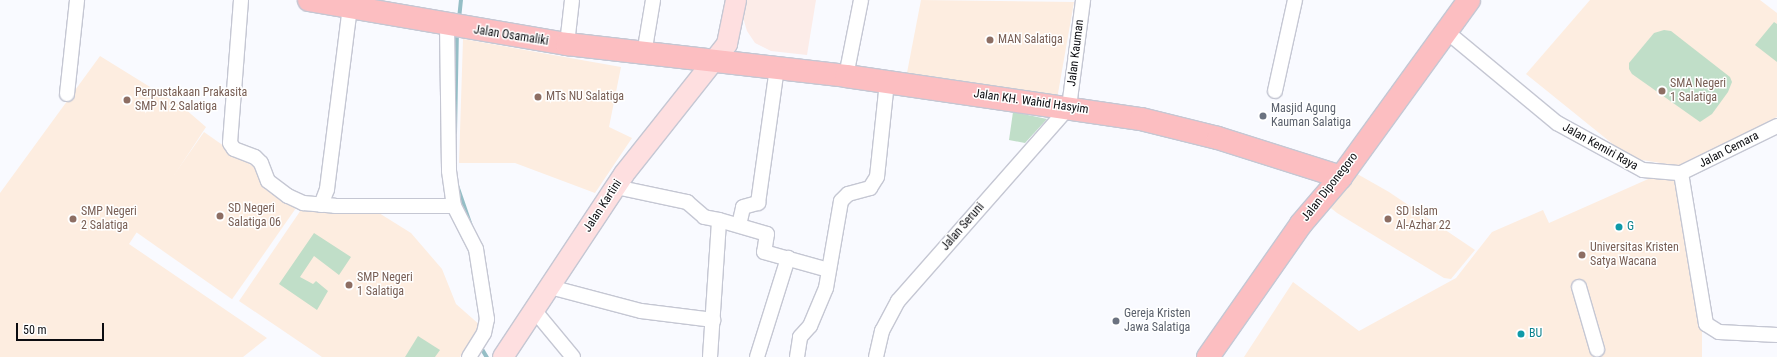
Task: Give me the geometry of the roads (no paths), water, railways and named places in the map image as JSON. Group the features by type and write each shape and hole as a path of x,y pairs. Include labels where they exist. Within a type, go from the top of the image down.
{"main road":[{"name":"Jalan Osamaliki","path":"309,0 352,5 454,27 567,44 714,62"},
{"name":"Jalan Kartini","path":"503,357 616,187 714,62 731,35 736,0"},
{"name":"Jalan Diponegoro","path":"1208,357 1301,224 1341,177 1469,0"},
{"name":"Jalan KH. Wahid Hasyim","path":"714,62 846,76 1069,107 1140,119 1218,138 1341,177"}],"street":[{"path":"67,94 77,0"},
{"path":"241,0 230,143 238,152 255,157 261,162 268,181 280,192 303,203 321,205 454,206"},
{"path":"567,44 572,0"},
{"path":"644,54 653,0"},
{"path":"846,76 861,0"},
{"name":"Jalan Kauman","path":"1069,107 1083,0"},
{"path":"1275,91 1295,0"},
{"path":"321,205 327,189 352,5"},
{"path":"454,27 448,158 454,206 474,245 485,304 486,327 469,357"},
{"name":"Jalan Kemiri Raya","path":"1446,31 1557,123 1643,170 1681,174"},
{"path":"739,225 743,207 758,203 777,68"},
{"path":"797,357 800,337 810,326 826,288 841,201 848,194 870,188 877,177 887,82"},
{"name":"Jalan Seruni","path":"876,357 882,331 898,301 1069,107"},
{"name":"Jalan Cemara","path":"1681,174 1777,126"},
{"path":"1681,174 1706,324 1719,332 1777,335"},
{"path":"616,187 687,202 704,217 739,225 767,234 764,252 829,270"},
{"path":"710,357 719,220"},
{"path":"757,357 788,258"},
{"path":"550,287 641,311 713,320"},
{"path":"1579,287 1597,349"},
{"path":"534,310 573,357"}],"waterway":[{"path":"459,19 461,0"},
{"path":"455,133 457,33"},
{"path":"458,187 471,224"},
{"path":"481,347 487,357"}],"place":[{"name":"MAN Salatiga","path":"990,40"},
{"name":"SMA Negeri 1 Salatiga","path":"1662,91"},
{"name":"MTs NU Salatiga","path":"538,97"},
{"name":"Perpustakaan Prakasita SMP N 2 Salatiga","path":"127,100"},
{"name":"Masjid Agung Kauman Salatiga","path":"1263,116"},
{"name":"SD Negeri Salatiga 06","path":"220,216"},
{"name":"SMP Negeri 2 Salatiga","path":"73,219"},
{"name":"SD Islam Al-Azhar 22","path":"1388,219"},
{"name":"G","path":"1619,227"},
{"name":"Universitas Kristen Satya Wacana","path":"1582,255"},
{"name":"SMP Negeri 1 Salatiga","path":"349,285"},
{"name":"Gereja Kristen Jawa Salatiga","path":"1116,321"},
{"name":"BU","path":"1521,334"}]}
